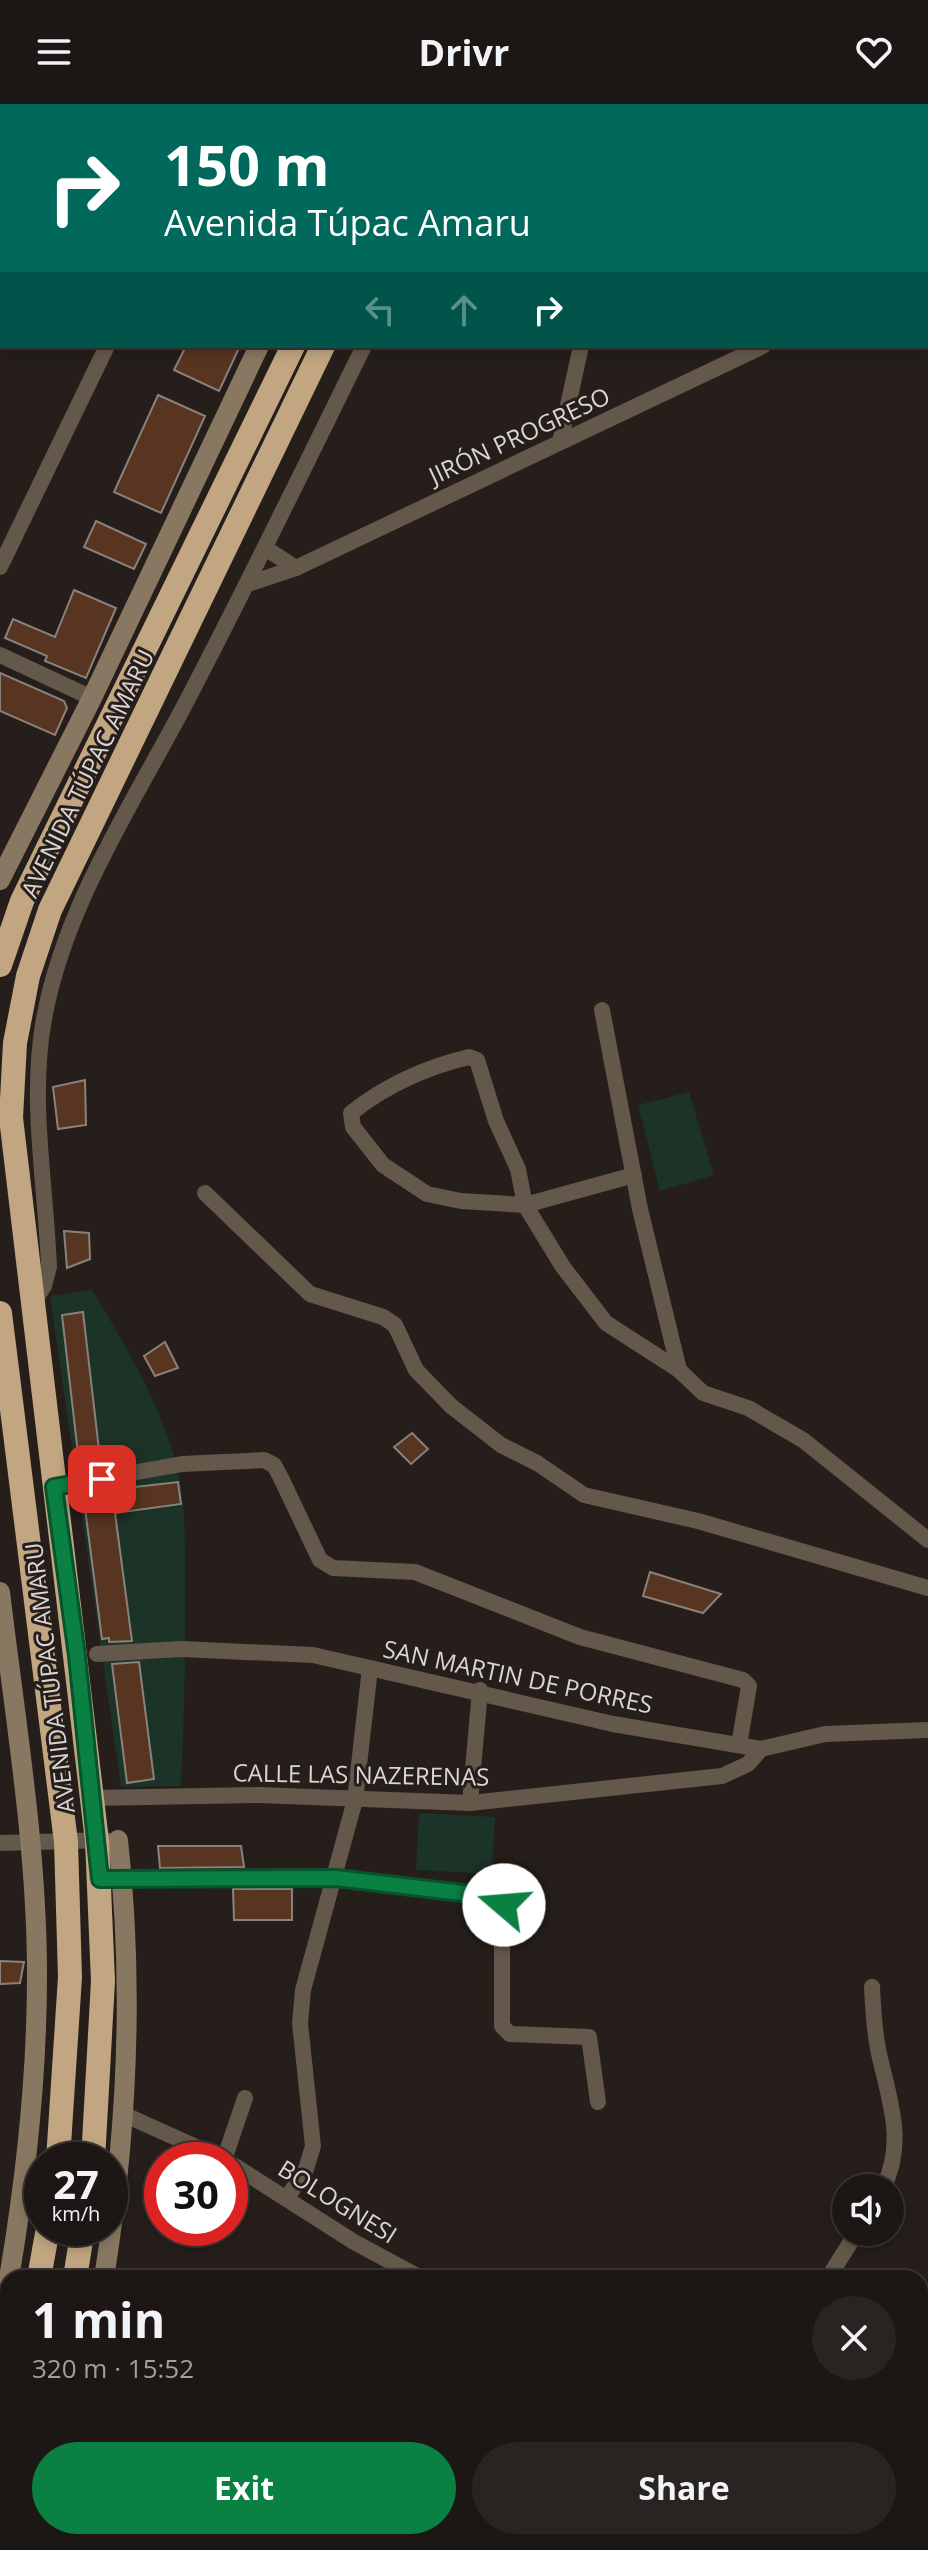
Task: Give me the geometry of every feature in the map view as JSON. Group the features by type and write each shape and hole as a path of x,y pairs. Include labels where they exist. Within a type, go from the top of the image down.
{"highway":[{"name":"AVENIDA TÚPAC AMARU","path":"0,965 22,901 292,348"},
{"name":"AVENIDA TÚPAC AMARU","path":"94,2142 111,1879 107,1840 92,1798 32,1304 11,1118 15,1043 28,976 50,910 322,348"},
{"name":"AVENIDA TÚPAC AMARU","path":"0,1313 66,1842 70,1977 59,2142"},
{"path":"40,2270 45,2246"},
{"path":"76,2270 80,2246"}],"main road":[{"name":"AVENIDA TÚPAC AMARU","path":"1,878 92,698 258,348"},
{"name":"AVENIDA TÚPAC AMARU","path":"0,1592 6,1698 30,1843 37,1975 27,2156 10,2270"},
{"path":"105,2270 123,2114 127,1947 111,1879"}],"street":[{"path":"0,567 106,348"},
{"path":"32,1304 44,1286 49,1267 39,1089 43,1021 60,953 95,874 248,584 363,348"},
{"path":"560,442 581,348"},
{"name":"JIRÓN PROGRESO","path":"248,584 296,568 743,351"},
{"path":"265,548 296,568"},
{"path":"0,655 92,698"},
{"path":"602,1010 634,1175 679,1370"},
{"path":"634,1175 525,1205 461,1201 427,1194 383,1165 353,1127 351,1113 374,1095 435,1067 469,1057 477,1060 496,1121 518,1169 525,1205 563,1267 606,1323 679,1370 703,1393 748,1408 803,1440 928,1540"},
{"path":"205,1193 310,1294 383,1317 395,1325 416,1370 451,1406 501,1445 537,1463 584,1495 698,1521 928,1588"},
{"path":"54,1487 182,1464 264,1460 274,1465 320,1560 333,1568 415,1572 580,1637 743,1680 749,1686 750,1695 739,1745"},
{"name":"SAN MARTIN DE PORRES","path":"97,1654 180,1649 266,1650 313,1655 480,1690 613,1724 761,1749 825,1734 928,1730"},
{"path":"287,2198 306,2169 313,2146 300,2023 303,1990 355,1800 370,1668"},
{"path":"470,1803 480,1690"},
{"name":"CALLE LAS NAZERENAS","path":"92,1798 259,1795 470,1803 722,1776 748,1764 761,1749"},
{"path":"0,1843 107,1840"},
{"path":"111,1879 336,1878 502,1899 502,2026 510,2034 589,2037 598,2102"},
{"path":"872,1987 875,2031 896,2130 893,2166 889,2174"},
{"path":"230,2142 245,2098"},
{"path":"123,2114 184,2142"},
{"name":"BOLOGNESI","path":"248,2174 354,2242 406,2270"},
{"path":"833,2270 848,2246"}],"green space":[{"path":"689,1092 714,1175 660,1191 638,1105"},
{"path":"92,1290 155,1403 179,1477 185,1558 181,1786 121,1787 50,1296"},
{"path":"419,1813 495,1817 492,1874 416,1870"}],"building":[{"path":"185,348 239,348 219,391 174,370"},
{"path":"158,395 205,416 161,513 114,492"},
{"path":"96,521 146,544 134,569 84,547"},
{"path":"74,590 116,608 86,678 45,661 47,656 5,638 13,619 55,637"},
{"path":"0,673 64,701 67,708 55,735 0,711"},
{"path":"85,1080 86,1125 58,1129 53,1087"},
{"path":"64,1231 89,1233 90,1259 67,1268"},
{"path":"83,1312 101,1467 80,1471 62,1315"},
{"path":"165,1342 178,1368 155,1376 144,1356"},
{"path":"412,1433 428,1449 411,1464 394,1447"},
{"path":"178,1482 181,1504 115,1513 132,1641 109,1642 109,1638 102,1639 83,1493"},
{"path":"650,1572 721,1594 703,1613 643,1596"},
{"path":"139,1662 154,1779 127,1783 112,1664"},
{"path":"158,1846 241,1846 244,1867 160,1868"},
{"path":"233,1889 292,1889 292,1920 234,1920"},
{"path":"0,1961 24,1962 20,1983 0,1984"}],"route":[{"path":"102,1479 54,1487 77,1656 100,1879 336,1878 496,1897 502,1899 504,1905"}]}
